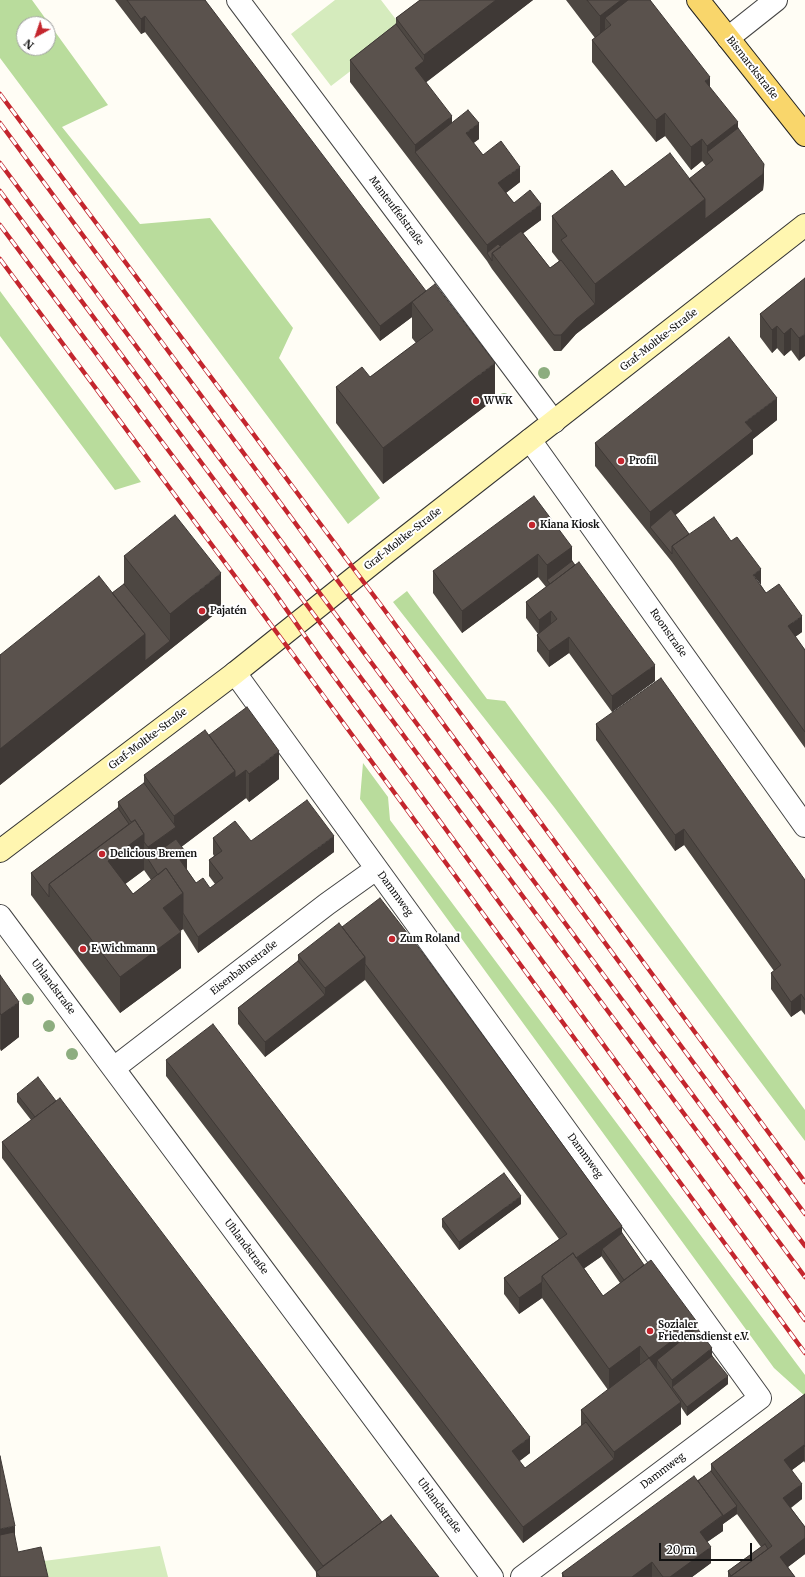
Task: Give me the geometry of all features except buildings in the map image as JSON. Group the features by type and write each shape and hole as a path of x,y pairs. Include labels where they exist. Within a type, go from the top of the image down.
{"main road":[{"name":"Bismarckstraße","path":"698,0 805,135"},
{"name":"Graf-Moltke-Straße","path":"0,851 235,673 805,225"}],"street":[{"name":"Manteuffelstraße","path":"238,0 554,422"},
{"path":"728,38 776,0"},
{"name":"Roonstraße","path":"530,440 805,826"},
{"name":"Dammweg","path":"235,673 760,1398 522,1577"},
{"name":"Eisenbahnstraße","path":"114,1068 327,904 376,869"},
{"name":"Uhlandstraße","path":"0,916 492,1577"}],"green space":[{"path":"0,0 32,0 44,16 16,16 16,56 56,56 56,33 108,105 62,127 140,224 210,218 293,328 279,358 380,498 348,524 0,58"},
{"path":"335,0 381,0 404,30 331,86 291,34"},
{"path":"0,291 141,482 115,490 0,336"},
{"path":"407,591 487,699 505,701 805,1110 805,1141 554,807 393,602"},
{"path":"363,763 388,797 390,820 805,1375 805,1396 774,1368 360,799"},
{"path":"160,1546 168,1577 39,1577 36,1562"}],"railway":[{"path":"0,94 383,608 805,1182"},
{"path":"0,123 805,1214"},
{"path":"0,163 805,1246"},
{"path":"0,191 805,1277"},
{"path":"0,225 272,589 319,656 805,1320"},
{"path":"0,259 303,668 805,1353"}],"place":[{"name":"WWK","path":"476,401"},
{"name":"Profil","path":"621,461"},
{"name":"Kiana Kiosk","path":"532,525"},
{"name":"Pajatén","path":"202,611"},
{"name":"Delicious Bremen","path":"102,854"},
{"name":"Zum Roland","path":"392,939"},
{"name":"F. Wichmann","path":"83,949"},
{"name":"Sozialer Friedensdienst e.V.","path":"650,1331"}]}
